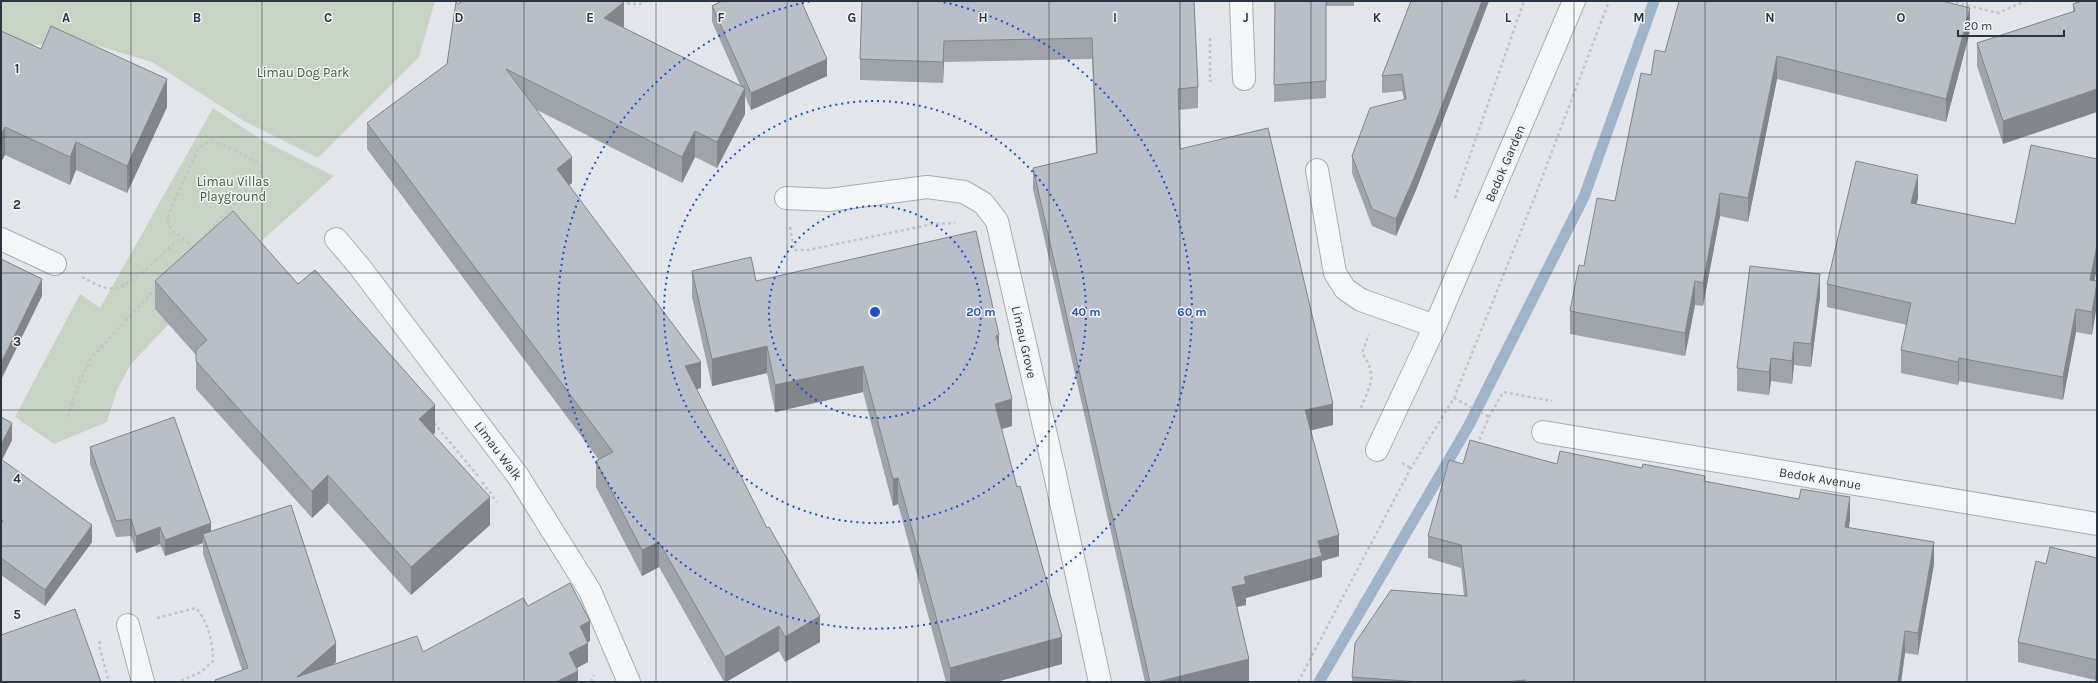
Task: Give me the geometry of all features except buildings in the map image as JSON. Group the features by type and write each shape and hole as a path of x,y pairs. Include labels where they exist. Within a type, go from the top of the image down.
{"street":[{"path":"1241,1 1244,79"},
{"name":"Bedok Garden","path":"1377,450 1435,326 1574,1"},
{"path":"1317,170 1335,273 1345,289 1361,300 1435,326"},
{"name":"Limau Grove","path":"786,198 829,200 927,187 964,192 983,203 997,221 1056,477 1100,682"},
{"path":"1,239 55,264"},
{"name":"Limau Walk","path":"336,239 359,266 518,476 590,591 629,682"},
{"name":"Bedok Avenue","path":"1543,432 2097,524"},
{"path":"128,625 143,682"}],"path":[{"path":"614,3 640,4 646,1"},
{"path":"1454,201 1524,1"},
{"path":"1298,682 1411,468 1454,398 1534,199 1609,1"},
{"path":"1950,1 1998,13 2026,1"},
{"path":"189,252 194,247 260,176 261,166 248,157 214,142 202,146 197,151 167,218 171,230 194,247"},
{"path":"786,198 794,250 808,250 933,224 954,222 961,226"},
{"path":"55,264 103,287 117,288 132,280 181,237"},
{"path":"68,417 76,390 91,358 162,282"},
{"path":"1360,412 1373,378 1368,361 1362,353 1380,307"},
{"path":"1454,398 1489,417"},
{"path":"433,422 479,478"},
{"path":"128,625 196,608 203,616 213,647 213,660 200,672 178,682"}],"green space":[{"name":"Limau Dog Park","path":"1,1 435,1 419,57 318,158 244,121 152,62 82,41 1,48"},
{"name":"Limau Villas Playground","path":"213,108 260,139 334,176 168,325 131,364 117,390 107,422 54,444 15,417 80,294 100,308"}],"waterway":[{"path":"1319,682 1468,427 1584,197 1654,1"}]}
